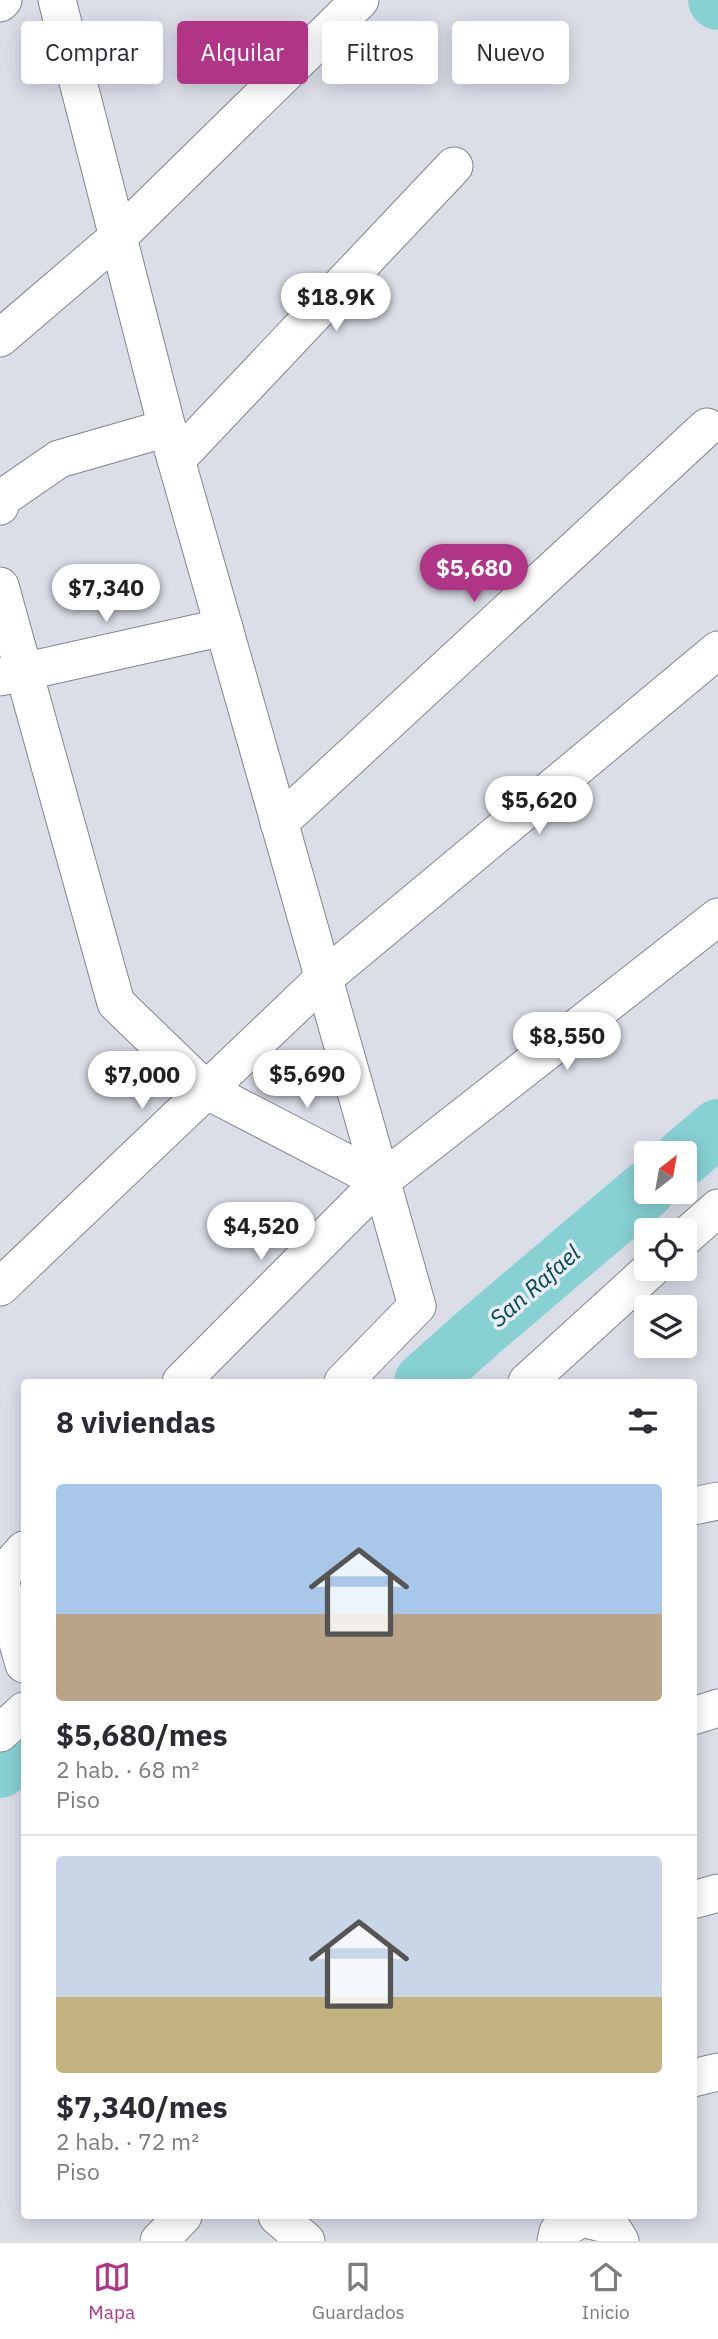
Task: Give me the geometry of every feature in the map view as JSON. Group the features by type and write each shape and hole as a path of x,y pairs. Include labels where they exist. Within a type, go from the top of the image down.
{"street":[{"path":"57,0 171,444 417,1306 346,1379"},
{"path":"0,338 118,237 360,0"},
{"path":"0,501 59,459 171,444 454,166"},
{"path":"279,823 707,426"},
{"path":"0,586 12,674 116,1003 206,1090 381,1181"},
{"path":"12,674 224,627"},
{"path":"0,1287 324,978 718,650"},
{"path":"184,1379 381,1181 718,917"},
{"path":"697,1227 718,1208"},
{"path":"530,1379 638,1281"},
{"path":"697,1505 718,1501"},
{"path":"21,1554 0,1579 21,1653"},
{"path":"697,1715 718,1708"},
{"path":"0,1733 21,1714"},
{"path":"697,1899 718,1893"},
{"path":"697,2077 718,2072"},
{"path":"159,2241 180,2219"},
{"path":"280,2219 306,2241"},
{"path":"572,2225 610,2225 620,2241"}],"waterway":[{"name":"San Rafael","path":"697,1146 718,1128"},
{"name":"San Rafael","path":"426,1379 634,1200"},
{"name":"San Rafael","path":"0,1769 21,1750"}]}
